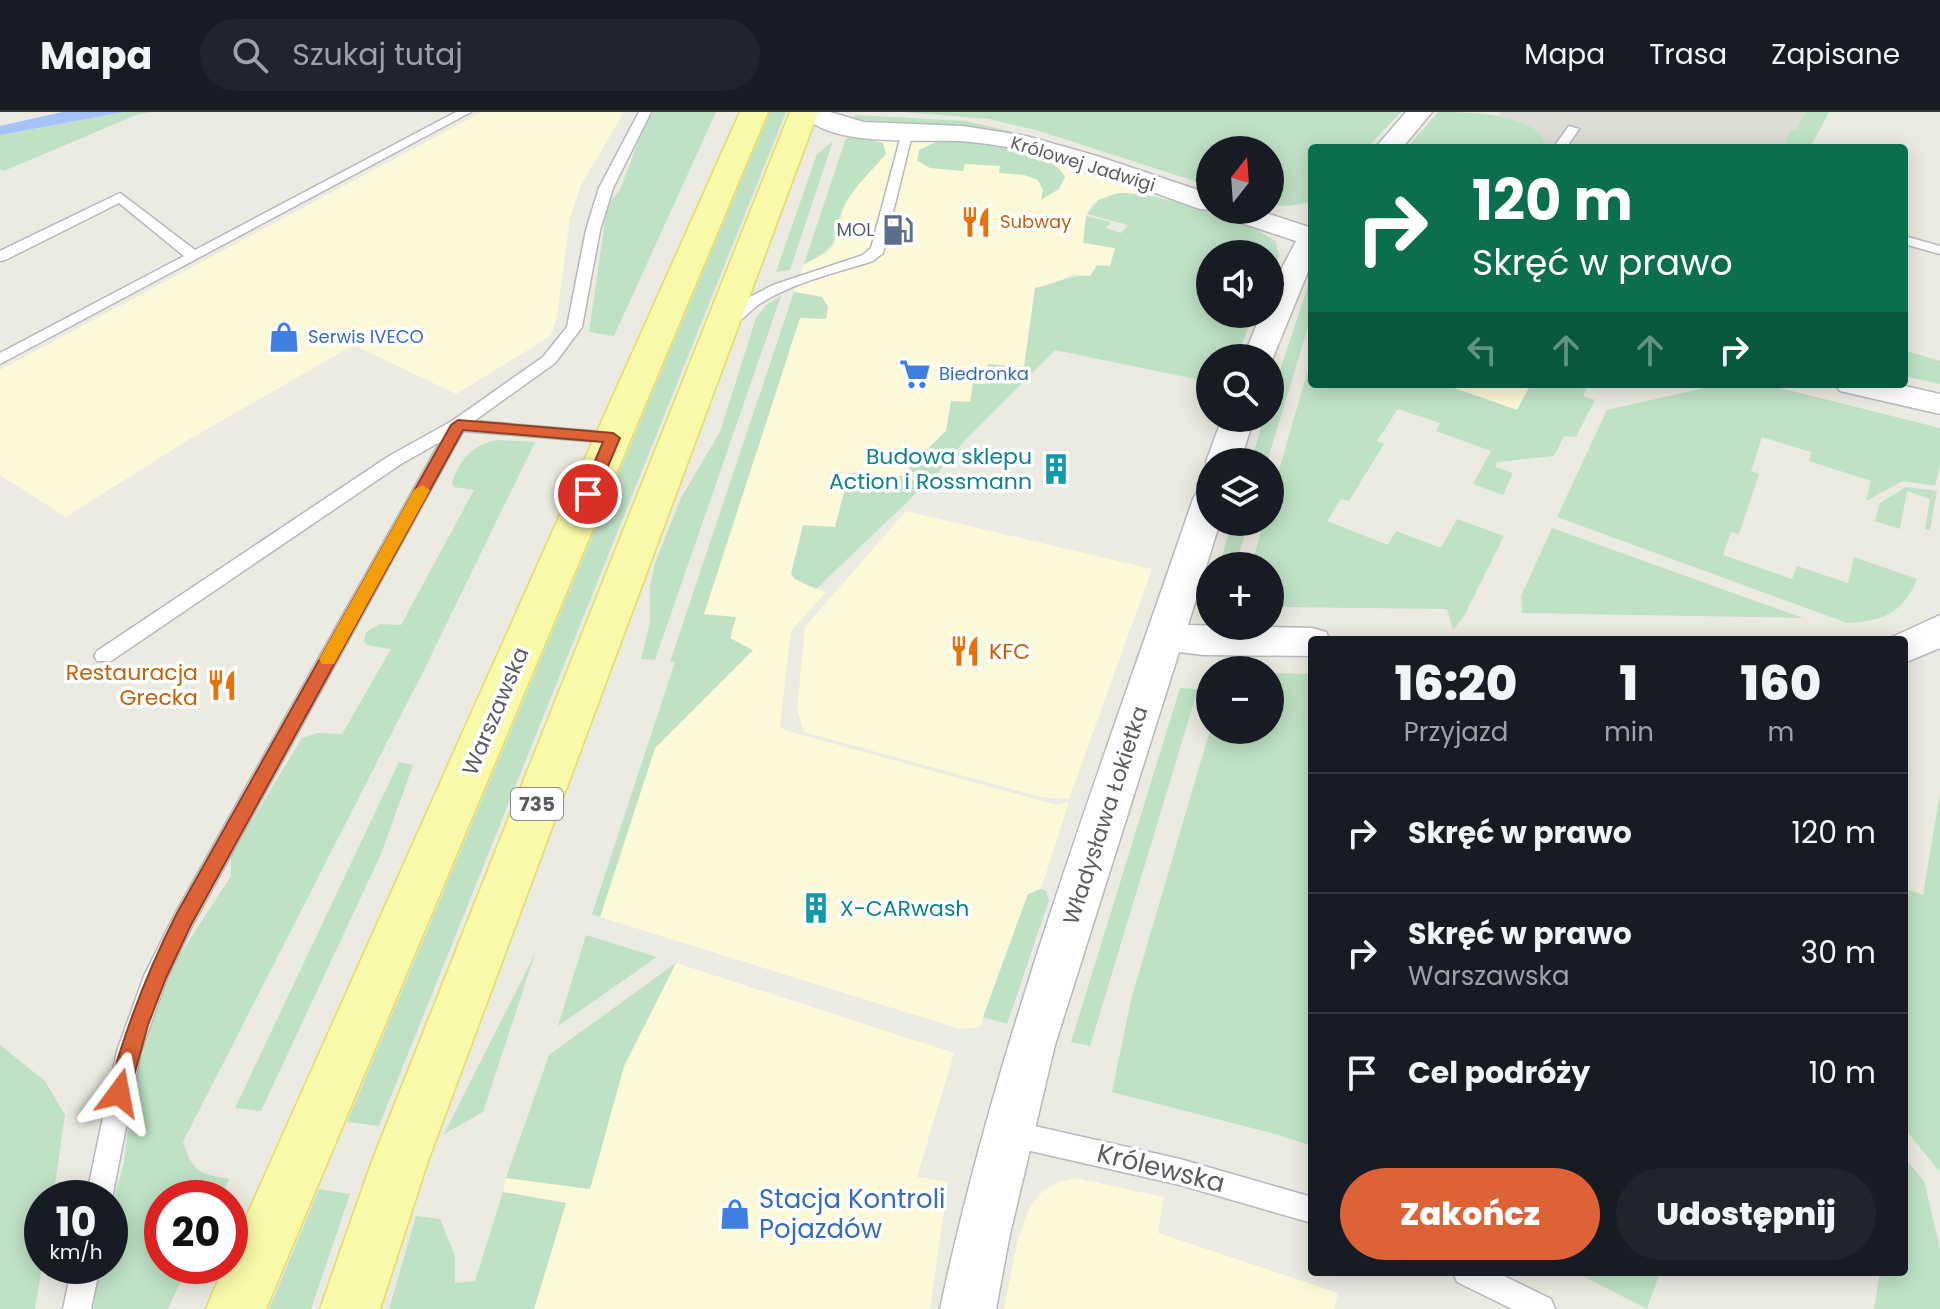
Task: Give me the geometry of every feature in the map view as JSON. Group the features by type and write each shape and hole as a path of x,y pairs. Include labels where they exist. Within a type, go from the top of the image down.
{"main road":[{"name":"Warszawska","path":"236,1309 754,112"},
{"name":"735","path":"350,1309 400,1161 804,112"}],"street":[{"name":"Królowej Jadwigi","path":"813,112 825,120 855,128 1013,141 1196,199"},
{"path":"1392,144 1420,112"},
{"path":"787,158 800,143 811,137 855,128"},
{"path":"1273,224 1308,236"},
{"path":"1264,344 1291,274 1308,244"},
{"path":"1869,388 1940,404"},
{"name":"Władysława Łokietka","path":"968,1309 1035,1030 1198,536"},
{"path":"1908,647 1940,629"},
{"path":"1165,636 1203,641 1308,642"}],"lane":[{"path":"0,359 465,112"},
{"path":"104,656 395,460 458,425 549,360 570,334 579,310 593,230 606,188 645,112"},
{"path":"1562,144 1573,129"},
{"path":"720,328 765,294 792,281 874,255 882,245 907,131"},
{"path":"0,257 120,197 192,255"},
{"path":"1908,241 1940,250"},
{"path":"458,425 613,438"},
{"path":"103,1180 129,1051 156,976 184,919 458,425"},
{"name":"Królewska","path":"1008,1133 1180,1172 1308,1209"},
{"path":"1475,1276 1541,1309"},
{"path":"77,1309 82,1284"}],"shaded area":[{"path":"482,112 624,112 581,185 570,218 557,317 551,335 456,394 354,345 188,440 66,517 0,475 0,370"},
{"path":"1500,112 1805,112 1785,144 1546,144 1521,122 1499,116"},
{"path":"864,137 953,142 1011,151 1154,195 1118,193 1092,204 1086,216 1116,248 1110,266 1090,276 1072,274 1055,284 1035,288 1024,367 988,364 985,384 946,431 900,476 849,473 835,527 803,583 826,592 791,631 780,725 784,730 1058,805 1069,802 1041,889 1028,894 980,1027 960,1029 600,917 655,748 753,650 729,638 703,615 800,317 825,319 815,295 794,292 804,264 827,253 833,246 845,204 853,192"},
{"path":"1454,388 1529,388 1517,410"},
{"path":"906,511 1152,569 1069,799 1041,797 804,732 797,709 805,627"},
{"path":"676,963 954,1053 917,1177 948,1182 930,1309 534,1309 566,1203 503,1192 506,1178 590,1189 624,1066"},
{"path":"1075,1178 1164,1197 1158,1233 1338,1293 1334,1309 1004,1309 1018,1239 1030,1207 1042,1192 1058,1182"}],"green space":[{"path":"124,112 152,112 136,115 4,171 0,170 0,135"},
{"path":"654,112 716,112 614,336 589,332 607,206 620,190 646,121"},
{"path":"770,112 786,112 379,1126 347,1122"},
{"path":"903,112 1401,112 1371,144 1308,144 1308,203 1289,206 1284,206 1284,136 1196,136 1196,181 1039,131 989,119"},
{"path":"1438,112 1500,116 1530,127 1540,135 1544,144 1424,144 1410,144"},
{"path":"1805,112 1829,112 1812,144 1785,144 1791,129 1796,130"},
{"path":"855,115 966,121 1027,135 959,125 854,120"},
{"path":"864,137 883,143 886,154 848,199 833,243 804,264 846,138"},
{"path":"833,141 790,270 776,272 817,154"},
{"path":"936,142 986,145 1026,153 1057,167 1065,177 1059,189 1041,200 1043,190 1038,180 1024,175 999,173 1000,166 965,164 963,171 930,168 917,161 919,150"},
{"path":"1118,193 1176,202 1196,207 1196,224 1243,224 1273,240 1196,240 1196,328 1248,328 1242,344 1196,344 1196,379 1055,350 966,439 935,476 913,472 909,468 946,431 951,401 970,402 973,383 985,384 988,364 1024,367 1035,288 1069,278 1090,276 1097,265 1110,266 1115,248 1083,243 1086,216 1111,222 1106,228 1121,233 1128,225 1087,214 1098,200"},
{"path":"1308,286 1308,327 1284,406 1284,358"},
{"path":"794,292 822,297 828,307 826,319 800,318 704,614 736,617 730,638 753,650 655,748 600,917 592,914 675,662 670,662"},
{"path":"781,296 655,660 641,659 650,623 650,586 655,563 681,498 720,432 756,318 766,305"},
{"path":"1908,351 1940,361 1940,384 1908,377"},
{"path":"1308,370 1308,388 1454,388 1517,410 1529,388 1587,388 1583,396 1595,400 1576,437 1564,436 1554,456 1497,462 1495,467 1513,473 1503,495 1473,484 1491,451 1436,431 1440,423 1398,409 1377,441 1384,444 1349,501 1341,499 1327,521 1388,545 1396,531 1441,548 1457,519 1504,536 1464,616 1453,630 1447,609 1284,607 1284,552 1255,552 1260,536 1284,536 1284,453"},
{"path":"1704,388 1780,388 1940,428 1940,466 1935,486 1903,481 1866,501 1871,481 1809,461 1811,452 1762,437 1751,471 1759,474 1739,534 1731,532 1723,555 1792,579 1797,566 1848,583 1854,557 1917,579 1911,591 1890,613 1871,620 1847,623 1557,517 1607,410"},
{"path":"1260,432 1276,432 1271,448 1255,448"},
{"path":"496,440 535,442 424,670 183,1142 198,1170 229,1179 144,1180 144,1284 180,1284 168,1309 93,1309 96,1284 128,1284 128,1180 119,1180 136,1062 164,979 231,876 231,855 302,738 317,733 342,734 391,649 367,645 364,641 366,632 380,624 401,625 474,490 454,487 452,482 459,467 473,450"},
{"path":"849,473 900,476 926,484 816,589 791,574 803,525 835,527"},
{"path":"1906,487 1937,491 1930,530 1925,529 1930,499 1907,491 1900,529 1875,521 1880,503"},
{"path":"1552,528 1803,618 1522,613 1521,596"},
{"path":"1228,536 1245,536 1239,552 1223,552"},
{"path":"1284,673 1308,674 1308,1145 1112,1092 1131,1000 1206,744 1284,744"},
{"path":"1180,688 1196,689 1090,1046 1071,1042"},
{"path":"399,762 413,765 381,854 261,1111 235,1108"},
{"path":"1940,794 1940,1172 1908,1133 1908,889 1923,895"},
{"path":"1041,889 1046,891 1049,900 1007,1024 983,1017 1028,894"},
{"path":"586,935 657,957 558,1026"},
{"path":"535,954 483,1112 444,1134"},
{"path":"676,963 624,1066 590,1189 506,1178 549,1055"},
{"path":"0,1045 45,1081 65,1115 56,1180 24,1180 24,1284 39,1284 35,1309 0,1309"},
{"path":"1908,1162 1924,1181 1940,1249 1940,1309 1874,1309 1879,1276 1908,1276"},
{"path":"319,1189 350,1194 311,1309 269,1309"},
{"path":"503,1192 566,1203 534,1309 389,1309 416,1216 440,1219 455,1256 455,1283 475,1281"},
{"path":"1583,1276 1659,1276 1647,1309"}],"water":[{"path":"62,112 124,112 0,135 0,126"}],"slow traffic":[{"path":"328,659 422,490"}],"place":[{"name":"Subway","path":"976,222"},
{"name":"MOL","path":"898,230"},
{"name":"Serwis IVECO","path":"284,337"},
{"name":"Biedronka","path":"915,374"},
{"name":"Budowa sklepu Action i Rossmann","path":"1056,469"},
{"name":"KFC","path":"965,651"},
{"name":"Restauracja Grecka","path":"222,685"},
{"name":"X-CARwash","path":"816,908"},
{"name":"Stacja Kontroli Pojazdów","path":"735,1214"}],"route":[{"path":"119,1093 137,1025 156,976 184,919 458,425 613,438 588,494"}]}
